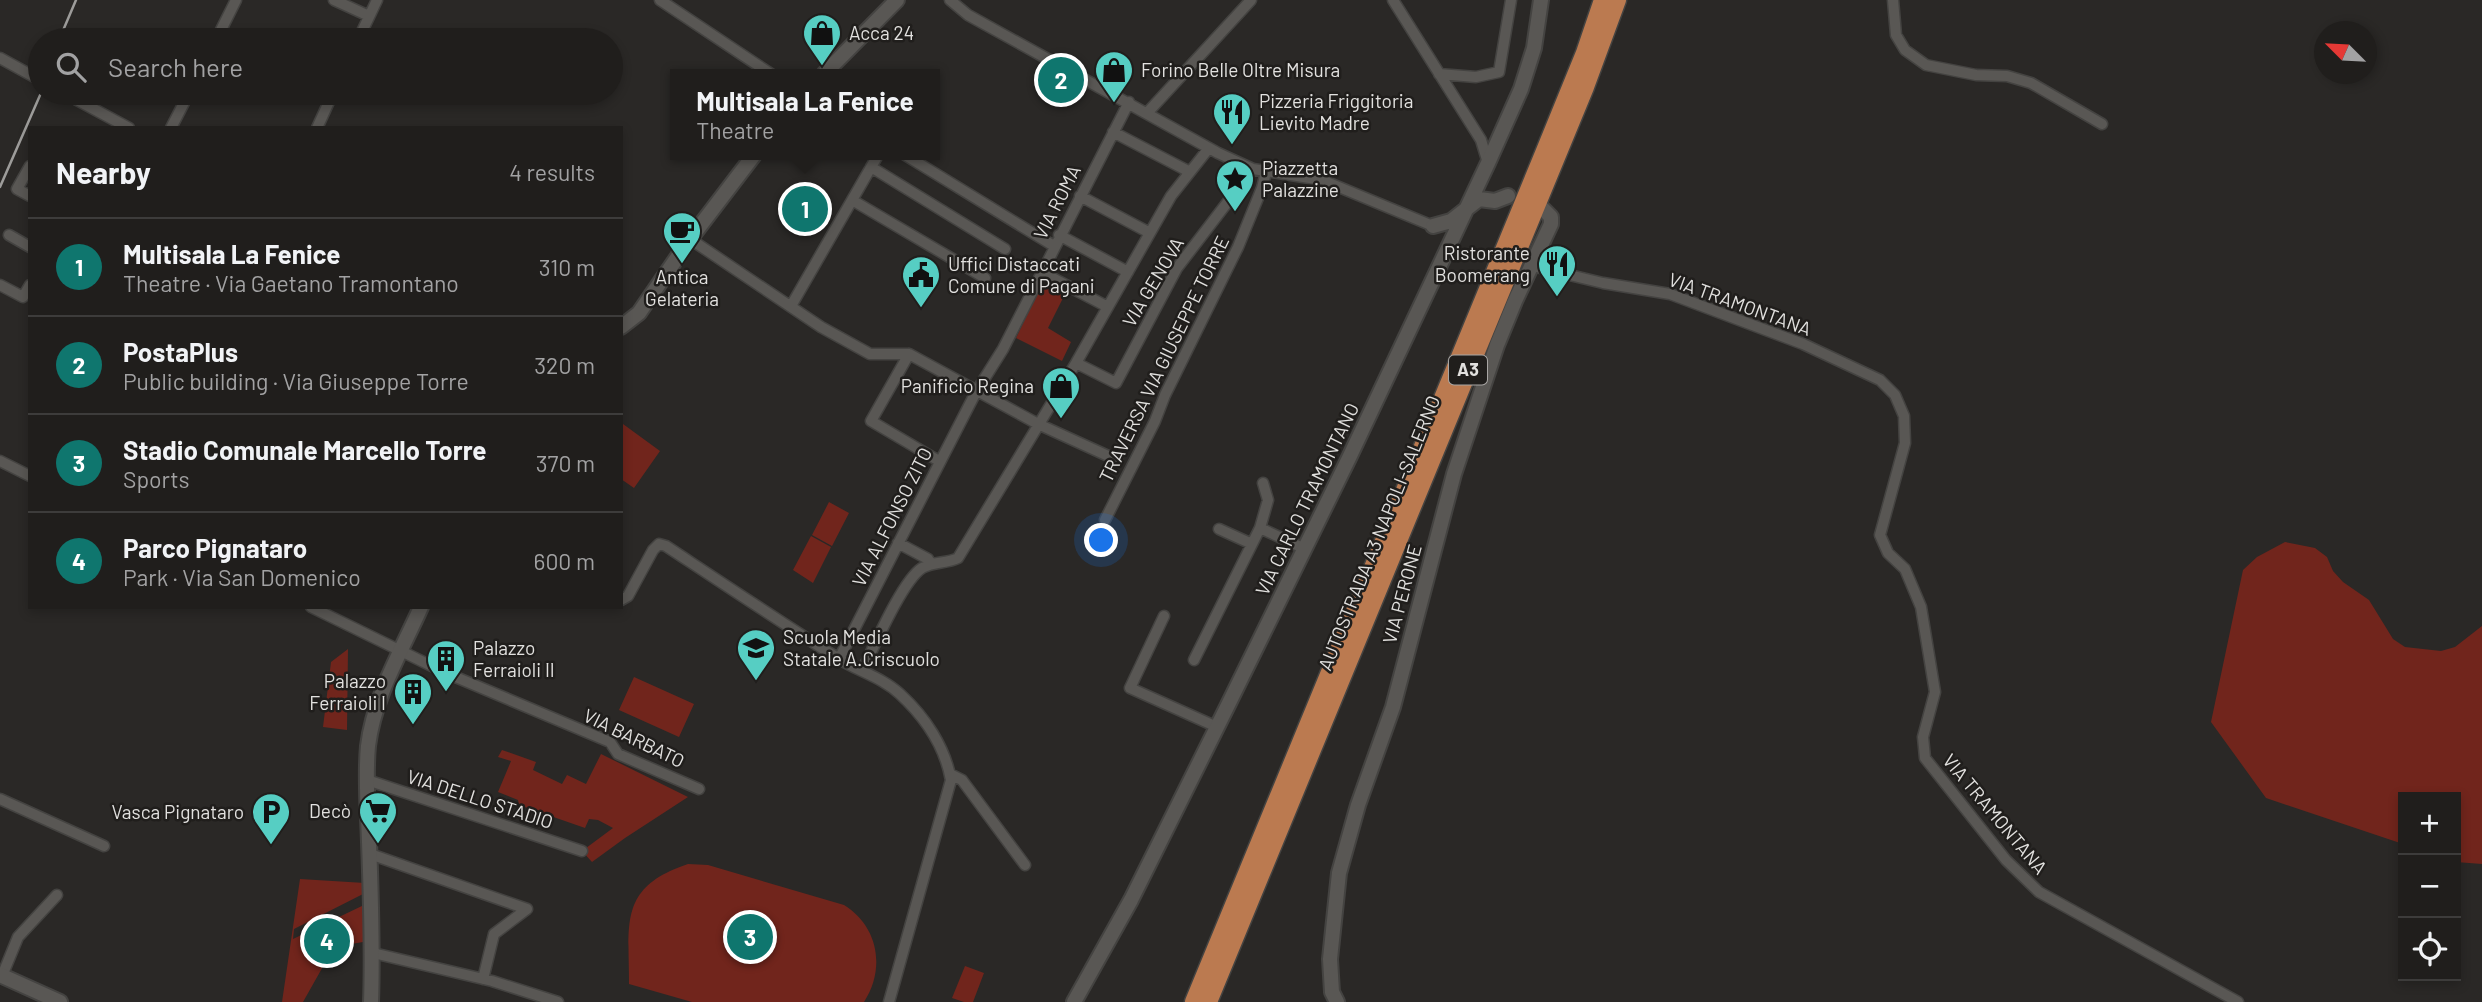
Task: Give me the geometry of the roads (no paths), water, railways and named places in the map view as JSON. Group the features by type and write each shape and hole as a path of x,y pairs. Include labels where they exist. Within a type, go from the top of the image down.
{"highway":[{"name":"AUTOSTRADA A3 NAPOLI-SALERNO","path":"1194,1002 1541,161 1603,0"},
{"name":"AUTOSTRADA A3 NAPOLI-SALERNO","path":"1208,1002 1585,87 1617,0"}],"street":[{"path":"222,28 236,0"},
{"path":"334,0 369,16"},
{"path":"364,28 377,0"},
{"path":"660,0 764,69"},
{"path":"829,69 897,0"},
{"path":"950,0 968,15 1209,148 1253,169 1322,180 1453,236"},
{"path":"1148,113 1251,0"},
{"path":"1393,0 1481,140 1488,163"},
{"path":"1439,74 1476,77 1499,72 1511,0"},
{"name":"VIA CARLO TRAMONTANO","path":"1074,1002 1131,900 1217,727 1478,185 1521,89 1534,48 1541,0"},
{"path":"1893,0 1896,35 1905,50 1926,65 1976,75 2007,76 2031,83 2102,124"},
{"path":"0,58 28,73"},
{"name":"VIA ROMA","path":"976,391 1003,349 1129,102"},
{"path":"86,105 125,126"},
{"path":"172,126 183,105"},
{"path":"318,126 328,105"},
{"path":"1113,132 1190,172"},
{"path":"862,671 907,585 919,570 931,564 950,562 958,558 1076,363 1171,196 1209,148"},
{"path":"623,325 639,313 690,239 750,160"},
{"path":"791,306 875,160"},
{"path":"913,160 1054,246"},
{"path":"871,167 1004,250"},
{"name":"VIA GENOVA","path":"1076,363 1115,383 1177,268 1253,169"},
{"path":"28,170 17,189 28,195"},
{"name":"TRAVERSA VIA GIUSEPPE TORRE","path":"1104,520 1155,421 1165,395 1238,247 1266,172"},
{"path":"1433,226 1451,221 1479,200 1495,201 1506,196 1478,185"},
{"path":"1080,196 1150,233"},
{"path":"852,200 985,278"},
{"name":"VIA PERONE","path":"1337,1002 1332,992 1330,958 1339,873 1358,805 1393,706 1454,474 1497,345 1551,223 1551,217 1543,209"},
{"path":"1433,226 1444,241 1443,258"},
{"path":"9,235 28,246"},
{"path":"1059,236 1128,272"},
{"path":"690,239 821,327 870,354 909,354 1038,424 1117,460"},
{"name":"VIA TRAMONTANA","path":"1532,266 1603,283 1670,294 1803,344 1880,380 1895,395 1904,416 1905,443 1880,535 1888,553 1905,569 1921,607 1935,692 1923,737 1925,758 2006,860 2039,892 2238,1002"},
{"path":"1041,272 1108,307"},
{"path":"0,285 23,297 28,288"},
{"path":"909,354 871,421 939,461"},
{"name":"VIA ALFONSO ZITO","path":"839,659 976,391"},
{"path":"0,461 28,475"},
{"path":"1194,660 1260,528 1268,500 1263,483"},
{"path":"1260,528 1304,549"},
{"path":"1219,529 1252,544"},
{"path":"898,543 928,559 931,564"},
{"path":"623,599 628,596 653,550 659,544 666,546 839,659 887,684 910,704 940,746 948,761 948,794 899,984 889,1002"},
{"name":"VIA BARBATO","path":"315,609 446,673 610,742 618,754 699,789"},
{"path":"371,1002 373,953 367,780 369,745 377,709 420,609"},
{"path":"1164,616 1130,688 1217,727"},
{"path":"950,774 962,780 1025,866"},
{"name":"VIA DELLO STADIO","path":"367,780 582,851"},
{"path":"0,799 104,846"},
{"path":"370,854 527,909 494,934 483,979"},
{"path":"57,895 18,937 1,975 60,1002"},
{"path":"373,953 483,979 558,1002"}],"railway":[{"path":"64,28 76,0"},
{"path":"0,187 36,105"}],"place":[{"name":"Acca 24","path":"822,67"},
{"name":"PostaPlus","path":"1061,80"},
{"name":"Forino Belle Oltre Misura","path":"1114,104"},
{"name":"Pizzeria Friggitoria Lievito Madre","path":"1232,146"},
{"name":"Multisala La Fenice","path":"805,209"},
{"name":"Piazzetta Palazzine","path":"1235,213"},
{"name":"Antica Gelateria","path":"682,265"},
{"name":"Ristorante Boomerang","path":"1557,298"},
{"name":"Uffici Distaccati Comune di Pagani","path":"921,309"},
{"name":"Panificio Regina","path":"1061,420"},
{"name":"Scuola Media Statale A.Criscuolo","path":"756,682"},
{"name":"Palazzo Ferraioli II","path":"446,693"},
{"name":"Palazzo Ferraioli I","path":"413,726"},
{"name":"Decò","path":"378,845"},
{"name":"Vasca Pignataro","path":"271,846"},
{"name":"Stadio Comunale Marcello Torre","path":"750,937"},
{"name":"Parco Pignataro","path":"327,941"}]}
